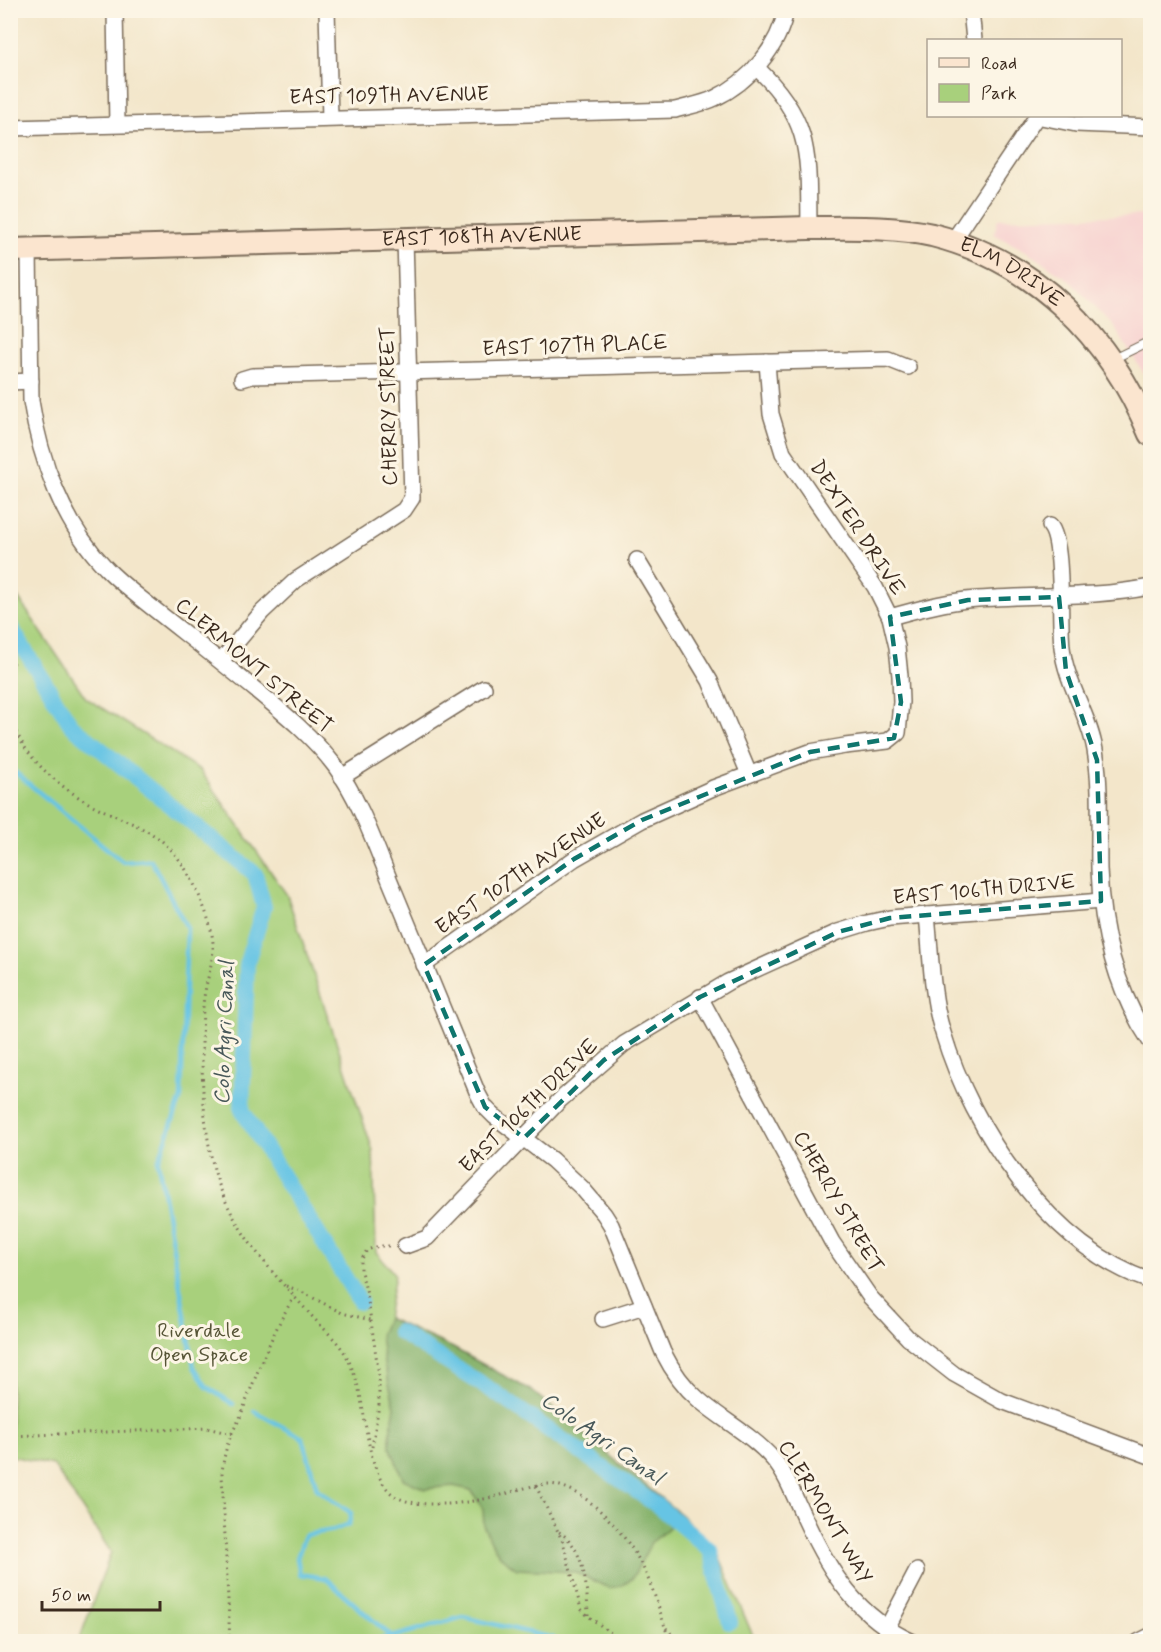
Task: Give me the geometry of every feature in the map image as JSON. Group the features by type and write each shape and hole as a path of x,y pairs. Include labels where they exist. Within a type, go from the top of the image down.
{"street":[{"path":"114,10 117,124"},
{"path":"327,10 330,118"},
{"name":"EAST 109TH AVENUE","path":"10,128 675,110 703,103 728,91 756,67 775,41 786,10"},
{"path":"971,10 974,39"},
{"path":"756,67 778,91 800,125 808,165 809,228"},
{"name":"ELM DRIVE","path":"1036,117 953,241 995,259 1026,277 1056,299 1092,333 1130,389 1150,434"},
{"path":"1042,117 1076,124 1150,127"},
{"name":"EAST 108TH AVENUE","path":"20,250 809,228 900,230 953,241"},
{"name":"CHERRY STREET","path":"221,661 279,594 321,562 404,510 410,503 412,498 405,238"},
{"name":"CLERMONT STREET","path":"20,250 34,417 53,482 67,512 84,540 105,567 130,590 296,723 342,777 365,821 485,1107 524,1138"},
{"name":"EAST 107TH PLACE","path":"242,379 252,376 888,359 908,367"},
{"name":"DEXTER DRIVE","path":"767,362 771,414 783,453 875,587 890,617 897,647 900,676 900,726 894,738 879,743"},
{"path":"10,382 31,381"},
{"path":"1050,526 1056,537 1059,551 1062,650 1066,671 1088,726 1097,760 1101,901 1114,964 1121,985 1150,1041"},
{"path":"637,560 710,681 749,774"},
{"path":"890,617 941,603 1059,597 1124,592 1150,587"},
{"path":"342,777 484,688"},
{"name":"EAST 107TH AVENUE","path":"424,965 574,859 642,820 749,774 810,752 879,743"},
{"name":"EAST 106TH DRIVE","path":"405,1245 427,1238 560,1100 618,1049 728,982 838,932 878,921 1101,901"},
{"path":"927,915 936,1002 942,1031 961,1082 997,1149 1023,1184 1057,1222 1095,1252 1138,1277 1150,1281"},
{"name":"CHERRY STREET","path":"700,997 832,1242 870,1297 908,1338 954,1374 1002,1401 1150,1456"},
{"name":"CLERMONT WAY","path":"524,1138 582,1188 604,1214 611,1225 672,1369 699,1400 751,1438 774,1461 837,1579 862,1609 887,1628 913,1641"},
{"path":"603,1320 644,1306"},
{"path":"887,1628 917,1570"},
{"path":"1138,1641 1150,1636"}],"lane":[{"path":"1111,360 1150,341"}],"path":[{"path":"10,657 13,664 10,693"},
{"path":"10,715 14,730 26,750 60,784 86,802 157,837 190,876 211,927 213,945 203,1004 205,1111 208,1145 219,1182 237,1225 262,1261 346,1354 357,1382 375,1470 383,1484 395,1497 411,1503 462,1504 549,1484 566,1488 582,1497 609,1521 632,1549 645,1570 669,1639 655,1641"},
{"path":"371,1449 379,1405 379,1376 361,1272 361,1260 367,1250 379,1245 405,1245"},
{"path":"284,1285 342,1313 371,1320"},
{"path":"230,1641 223,1461 251,1387 284,1312 294,1297"},
{"path":"10,1436 207,1428 232,1434"},
{"path":"536,1486 562,1542 581,1609 588,1617 623,1641"},
{"path":"557,1531 567,1537 582,1566 586,1583 588,1617"},
{"path":"664,1627 679,1641"},
{"path":"736,1641 744,1641"}],"highlighted area":[{"path":"1059,597 1066,671 1097,760 1101,901 890,918 838,932 700,997 604,1060 524,1138 485,1107 424,965 574,859 642,820 810,752 894,738 901,702 890,617 968,600"}],"shaded area":[{"path":"1150,215 1150,383 1114,327 1069,280 1028,252 994,234 998,219"}],"green space":[{"name":"Riverdale Open Space","path":"10,586 86,698 200,770 287,895 373,1151 376,1252 395,1275 387,1318 453,1348 532,1391 673,1508 715,1546 755,1641 79,1641 111,1552 53,1465 11,1456"},
{"path":"387,1318 453,1348 532,1391 682,1516 651,1543 632,1579 621,1586 609,1588 574,1572 517,1569 502,1558 494,1547 484,1527 483,1509 471,1490 453,1486 425,1489 403,1479 390,1446 395,1407 384,1364 380,1335"}],"waterway":[{"name":"Colo Agri Canal","path":"10,626 71,725 255,874 264,907 247,962 242,1110 360,1302"},
{"path":"10,768 123,862 151,860 187,928 181,1098 158,1162 194,1367 207,1387 233,1404"},
{"name":"Colo Agri Canal","path":"399,1332 491,1390 658,1506 710,1550 730,1622"},
{"path":"254,1411 303,1438 317,1489 351,1513 349,1524 334,1530 305,1535 297,1558 300,1574 325,1578 392,1637 463,1617 553,1638 556,1642"},
{"path":"367,1642 391,1637"}]}
